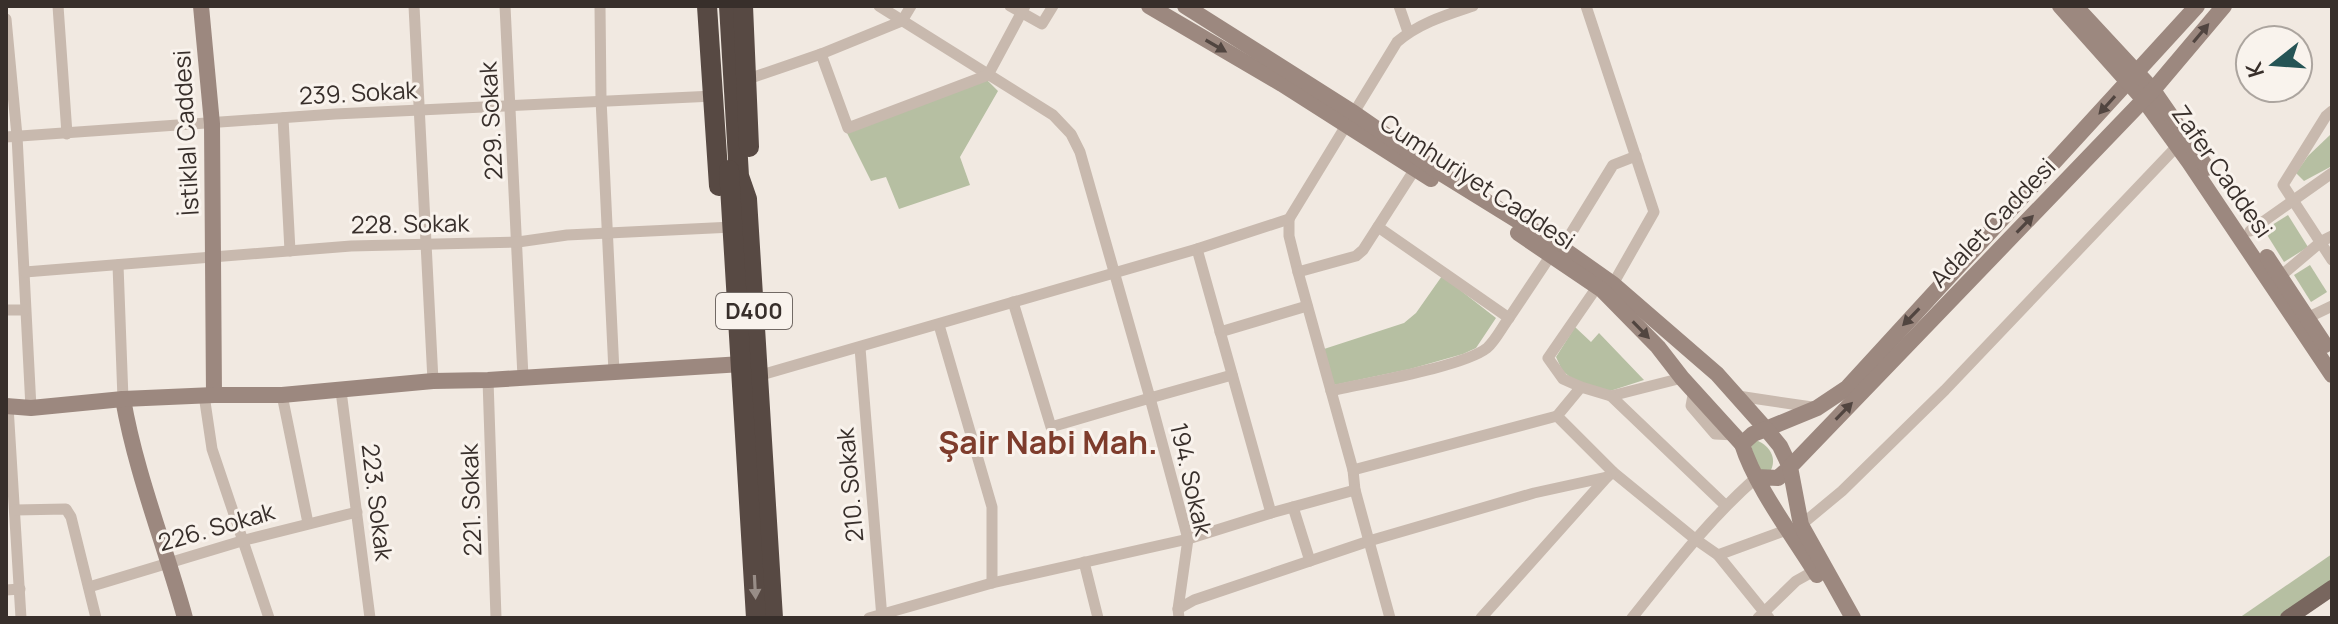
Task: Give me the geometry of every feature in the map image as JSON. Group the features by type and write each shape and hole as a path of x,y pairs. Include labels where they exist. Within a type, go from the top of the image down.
{"highway":[{"path":"707,6 719,187 725,212 733,227"},
{"name":"D400","path":"720,6 722,94 733,227 773,618"},
{"name":"D400","path":"729,6 739,176 747,199 756,618"},
{"path":"743,6 748,79 747,199"}],"main road":[{"name":"İstiklal Caddesi","path":"201,6 212,124 215,258 209,395"},
{"name":"Cumhuriyet Caddesi","path":"1149,6 1350,118 1442,174 1605,286 1717,374 1780,446 1790,467"},
{"name":"Cumhuriyet Caddesi","path":"1185,6 1350,118 1415,169 1557,252"},
{"name":"Zafer Caddesi","path":"2060,6 2148,95 2250,231 2275,281 2332,375"},
{"name":"Zafer Caddesi","path":"2075,6 2132,78"},
{"name":"Adalet Caddesi","path":"1738,440 1817,408 1847,388 2197,6"},
{"name":"Adalet Caddesi","path":"1790,467 2148,95 2224,6"},
{"name":"Zafer Caddesi","path":"2181,141 2264,271 2307,318 2332,356"},
{"name":"Cumhuriyet Caddesi","path":"1605,286 1614,302 1658,347 1738,440 1757,477"},
{"path":"7,406 31,408 123,399 282,395 433,381 614,372 750,370"},
{"path":"123,399 132,448 185,618"},
{"path":"1757,477 1778,478 1790,467"},
{"path":"1790,467 1795,527 1814,571 1843,618"},
{"path":"1757,477 1795,527 1853,618"},
{"path":"2288,618 2332,588"},
{"path":"2305,618 2332,600"}],"street":[{"path":"58,6 67,134"},
{"path":"414,6 433,381"},
{"name":"229. Sokak","path":"505,6 523,377"},
{"path":"600,6 601,99 614,372"},
{"name":"194. Sokak","path":"879,6 1053,115 1071,134 1080,152 1188,539 1176,615"},
{"path":"748,79 902,21 911,6"},
{"path":"1010,6 1023,10 1042,24 1053,6"},
{"path":"1399,6 1408,32"},
{"path":"1390,618 1298,272 1289,236 1289,219 1397,42 1408,32 1431,20 1473,6"},
{"path":"1586,6 1654,212 1605,286 1548,358 1563,379 1611,396 1688,384"},
{"path":"821,54 848,128 988,75 1023,10"},
{"path":"6,19 11,136 25,272 31,408"},
{"name":"239. Sokak","path":"11,136 601,99 714,96"},
{"path":"2332,111 2283,185 2327,239 2332,260"},
{"path":"283,118 290,251"},
{"path":"1718,555 1795,527 1842,491 1945,390 2181,141"},
{"path":"1331,391 1467,357 1488,347 1557,252 1613,165 1636,156"},
{"path":"1298,272 1356,256 1363,250 1415,169"},
{"path":"2250,231 2332,173"},
{"path":"750,370 860,348 1289,219"},
{"name":"228. Sokak","path":"25,272 351,246 518,242 567,235 733,227"},
{"path":"1378,227 1509,318"},
{"path":"2275,281 2327,239"},
{"path":"1197,249 1271,513"},
{"path":"118,265 123,399"},
{"path":"1013,302 1051,427 1232,375"},
{"path":"1220,332 1307,306"},
{"path":"2307,318 2332,306"},
{"path":"6,310 25,310"},
{"path":"939,325 992,507 992,583"},
{"name":"210. Sokak","path":"860,348 882,617"},
{"name":"221. Sokak","path":"488,380 496,618"},
{"path":"1353,470 1557,416 1581,387"},
{"name":"223. Sokak","path":"341,391 370,618"},
{"path":"209,395 212,449 269,618"},
{"path":"282,395 308,523"},
{"path":"1611,396 1725,505"},
{"path":"1734,396 1817,408"},
{"path":"7,406 21,618"},
{"path":"1557,416 1610,474 1718,555 1764,616 1796,581 1814,571"},
{"path":"1176,615 1194,600 1369,541 1610,474"},
{"path":"1481,618 1610,474"},
{"path":"1632,618 1725,505 1757,477"},
{"path":"869,618 882,617 992,583 1188,539 1355,490"},
{"path":"1293,507 1310,561"},
{"path":"15,510 66,509 71,517 96,618"},
{"name":"226. Sokak","path":"89,587 245,540 357,512"},
{"path":"1084,562 1098,618"},
{"path":"6,590 20,589"}],"green space":[{"path":"985,78 998,91 960,157 970,185 899,209 886,177 871,181 846,131"},
{"path":"2330,135 2332,166 2304,181 2296,173"},
{"path":"2288,215 2308,247 2284,262 2264,230"},
{"path":"2310,265 2327,292 2311,302 2294,275"},
{"path":"1442,276 1496,318 1476,348 1410,369 1334,385 1324,349 1404,323 1416,313"},
{"path":"1575,327 1591,342 1599,333 1644,380 1607,392 1573,380 1562,370 1556,357"},
{"path":"1752,439 1762,443 1772,454 1771,470 1757,468 1750,442"},
{"path":"2332,554 2332,582 2280,618 2239,618"}],"district":[{"name":"Şair Nabi Mah.","path":"1048,442"}]}
